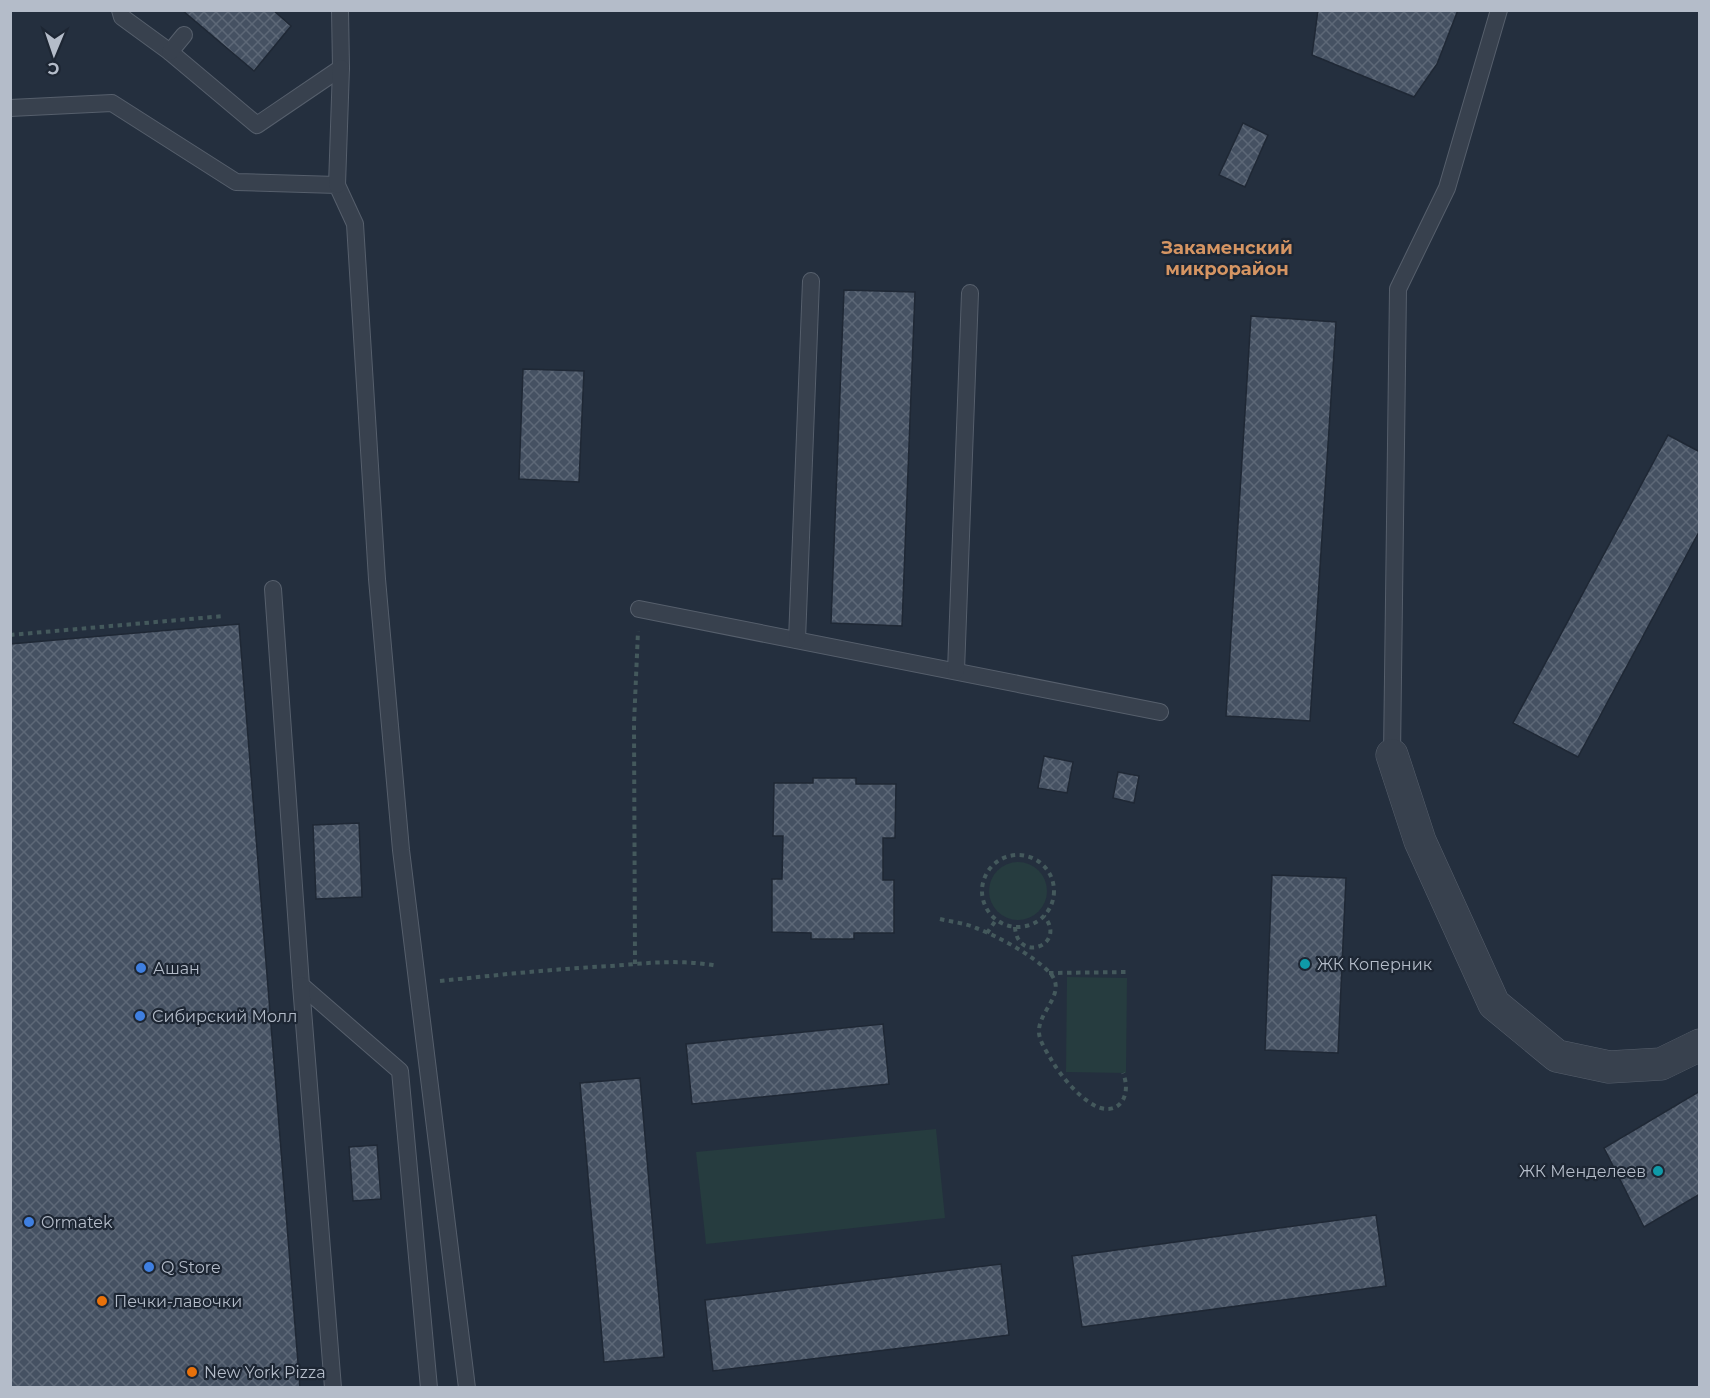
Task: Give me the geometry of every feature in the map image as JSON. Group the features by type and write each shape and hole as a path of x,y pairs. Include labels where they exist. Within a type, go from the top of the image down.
{"street":[{"path":"1392,755 1428,860 1494,1004 1557,1056 1609,1067 1661,1064 1700,1045"}],"lane":[{"path":"120,10 122,17 170,52 257,125 341,68"},
{"path":"340,10 341,68 337,185 355,224 377,579 401,850 467,1388"},
{"path":"1392,755 1398,289 1447,188 1498,10"},
{"path":"170,52 183,35"},
{"path":"10,108 112,103 236,182 337,185"},
{"path":"797,640 811,281"},
{"path":"956,671 970,293"},
{"path":"273,589 333,1388"},
{"path":"639,609 1160,712"},
{"path":"301,985 400,1071 429,1388"}],"path":[{"path":"635,964 634,724 639,609"},
{"path":"10,635 224,616"},
{"path":"1012,855 1027,856 1040,862 1049,873 1054,886 1053,900 1044,916 1023,927 1009,926 996,920 987,910 982,897 983,882 989,869 999,860 1012,855"},
{"path":"1015,927 1016,934 1024,945 1038,947 1050,937 1052,929 1044,916"},
{"path":"940,920 975,927 1032,959 1049,973 1056,986 1055,994 1041,1018 1040,1037 1053,1062 1087,1101 1094,1106 1107,1108 1118,1106 1124,1101 1127,1090 1123,1073"},
{"path":"987,933 996,920"},
{"path":"436,982 544,970 669,962 717,966"},
{"path":"1049,973 1129,972"}],"green space":[{"path":"1012,862 1024,862 1039,870 1047,885 1047,897 1039,912 1024,920 1012,920 997,912 989,897 989,885 997,870"},
{"path":"1067,977 1127,978 1126,1073 1066,1072"},
{"path":"936,1129 945,1218 706,1244 696,1152"}],"building":[{"path":"182,10 273,10 291,26 254,71"},
{"path":"1318,10 1458,10 1437,64 1414,97 1312,55"},
{"path":"1243,123 1268,135 1245,187 1219,175"},
{"path":"844,290 915,292 902,626 831,623"},
{"path":"1251,316 1336,322 1310,721 1226,716"},
{"path":"523,369 584,371 579,482 519,479"},
{"path":"1668,435 1700,452 1700,530 1578,757 1513,723"},
{"name":"Сибирский Молл","path":"239,624 300,1388 10,1388 10,644"},
{"path":"1044,756 1073,762 1067,793 1038,788"},
{"path":"1118,772 1139,776 1134,803 1113,798"},
{"path":"813,778 856,778 856,784 896,784 895,838 883,838 883,880 894,880 894,933 854,933 854,939 811,939 811,933 772,932 772,879 782,879 783,836 773,836 774,783 813,783"},
{"path":"359,823 362,897 316,899 313,825"},
{"name":"ЖК Коперник","path":"1272,875 1346,878 1338,1053 1265,1050"},
{"path":"883,1024 889,1084 692,1104 686,1044"},
{"path":"640,1078 664,1357 604,1362 580,1083"},
{"name":"ЖК Менделеев","path":"1700,1091 1700,1194 1644,1227 1604,1148"},
{"path":"377,1145 381,1199 353,1201 349,1147"},
{"path":"1376,1215 1386,1286 1082,1327 1072,1256"},
{"path":"1001,1264 1009,1335 713,1371 705,1300"}],"place":[{"name":"ЖК Коперник","path":"1305,964"},
{"name":"Ашан","path":"141,968"},
{"name":"Сибирский Молл","path":"140,1016"},
{"name":"ЖК Менделеев","path":"1658,1171"},
{"name":"Ormatek","path":"29,1222"},
{"name":"Q Store","path":"149,1267"},
{"name":"Печки-лавочки","path":"102,1301"},
{"name":"New York Pizza","path":"192,1372"}],"district":[{"name":"Закаменский микрорайон","path":"1227,258"}]}
